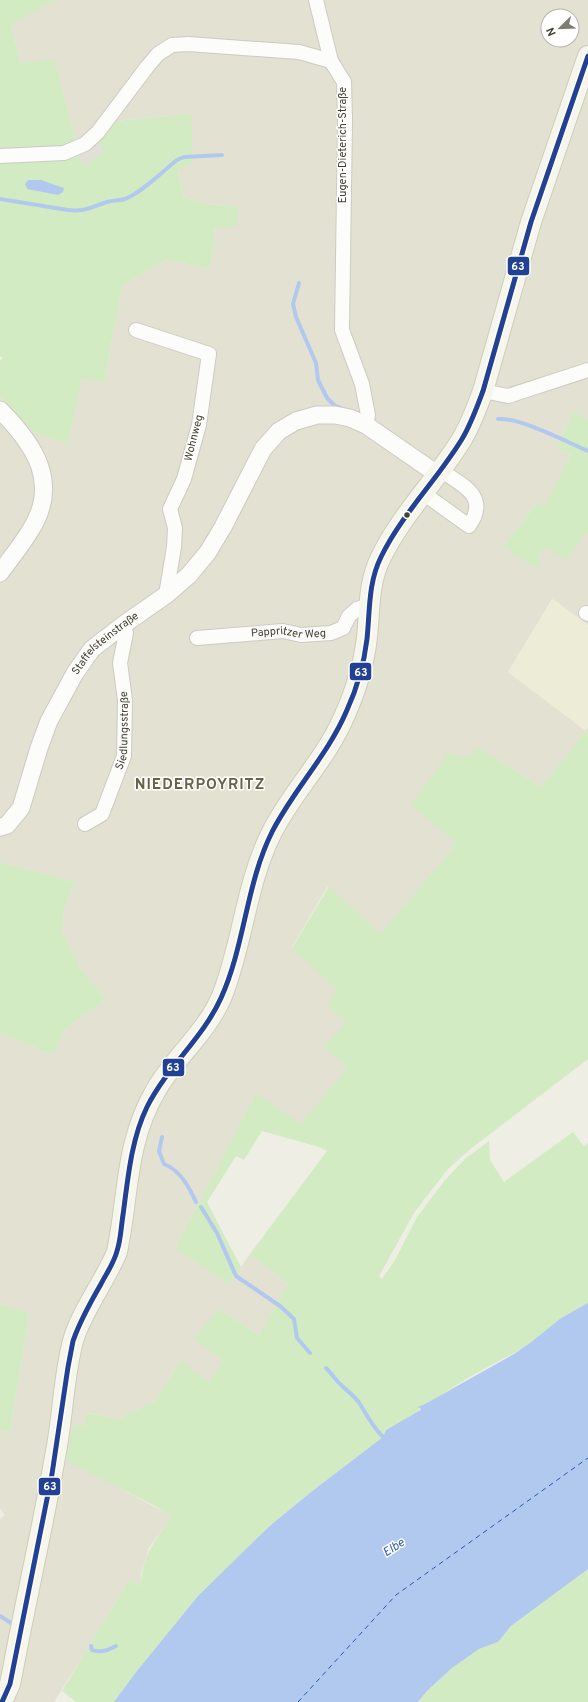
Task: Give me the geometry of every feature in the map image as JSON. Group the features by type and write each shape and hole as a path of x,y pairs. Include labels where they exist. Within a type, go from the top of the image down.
{"main road":[{"path":"2,1702 10,1684 57,1445 68,1363 73,1340 87,1310 112,1266 117,1252 132,1149 140,1124 156,1090 204,1027 221,999 233,965 264,850 279,818 335,737 349,706 363,660 372,582 380,559 389,542 462,439 473,417 483,391 531,222 588,56"}],"street":[{"name":"Eugen-Dieterich-Straße","path":"316,0 332,61 344,82 345,120 342,330 362,384 368,415 366,425"},
{"path":"0,156 64,153 85,144 98,132 150,62 158,54 172,46 188,44 299,52 332,61"},
{"name":"Wohnweg","path":"136,330 209,354 199,425 184,479 170,509 175,528 174,547 166,595"},
{"path":"483,391 508,396 588,370"},
{"path":"0,410 28,442 37,458 43,477 42,498 36,519 31,530 0,573"},
{"name":"Staffelsteinstraße","path":"0,827 7,825 21,808 41,741 49,722 75,673 92,649 123,624 166,595 189,574 208,552 223,527 263,449 279,431 296,421 317,415 335,415 350,418 366,425 439,472"},
{"path":"423,493 469,526 477,511 477,502 472,493 439,472"},
{"name":"Pappritzer Weg","path":"197,638 283,631 301,635 331,633 343,628 349,616 357,609 369,605"},
{"name":"Siedlungsstraße","path":"85,824 102,814 124,756 125,700 120,663 126,633 123,624"}],"shaded area":[{"path":"54,0 588,0 588,419 573,412 557,448 571,454 546,504 536,505 503,546 539,567 537,558 543,550 588,530 588,625 552,599 508,672 586,731 541,787 479,748 456,842 443,860 380,935 328,886 292,947 338,990 346,1022 347,1068 300,1125 256,1093 175,1248 228,1285 250,1254 288,1284 259,1335 219,1309 195,1338 223,1361 209,1383 181,1360 155,1401 119,1419 87,1413 85,1426 74,1424 121,1489 172,1516 149,1548 141,1573 141,1586 129,1580 54,1702 0,1702 0,1519 5,1515 0,1509 0,1430 10,1432 29,1313 0,1304 0,1033 53,1055 65,1029 106,999 80,968 62,931 64,909 75,882 0,862 0,396 11,407 68,443 82,378 104,383 122,286 166,259 210,269 215,227 238,207 207,204 183,197 178,170 191,114 115,121 88,135 77,144 54,60 21,63 11,24"},
{"path":"97,139 106,150 85,165 77,154"},
{"path":"553,599 588,625 588,728 586,731 508,672"}],"green space":[{"path":"0,0 54,0 11,25 21,63 54,59 77,144 115,121 191,114 193,163 178,171 183,197 207,204 238,207 236,227 215,227 210,269 166,259 122,286 104,383 82,378 68,443 37,434 0,396 0,361 3,358 0,356"},
{"path":"573,412 588,419 588,530 566,560 548,548 543,550 537,558 540,567 532,566 503,546 536,505 546,503 571,454 557,448"},
{"path":"588,728 588,1059 468,1151 448,1169 414,1213 379,1276 382,1279 395,1260 417,1217 445,1180 466,1158 489,1141 490,1160 504,1182 573,1132 584,1146 588,1143 588,1303 561,1318 525,1347 471,1376 420,1408 415,1414 386,1430 383,1437 272,1524 198,1596 136,1672 114,1702 76,1702 62,1691 129,1580 141,1586 144,1566 150,1549 172,1516 66,1461 74,1424 85,1426 86,1413 119,1419 155,1401 181,1360 209,1382 223,1361 194,1338 219,1309 259,1335 288,1284 250,1254 327,1151 319,1147 262,1131 244,1160 236,1156 207,1202 241,1267 228,1285 175,1248 256,1093 300,1124 347,1068 324,1047 346,1022 327,1005 337,990 292,948 329,886 380,934 443,860 456,842 410,805 449,753 467,758 479,748 541,787"},
{"path":"0,862 75,882 64,909 62,931 80,968 106,999 65,1029 53,1055 0,1033"},
{"path":"0,1304 29,1313 10,1432 0,1430"},
{"path":"588,1569 588,1702 418,1702 427,1691 452,1668 479,1649 498,1642 511,1626"}],"water":[{"path":"28,180 41,180 64,188 63,192 58,195 27,189 25,184"},
{"name":"Elbe","path":"588,1303 588,1569 511,1626 498,1642 479,1649 452,1668 427,1691 418,1702 114,1702 136,1672 198,1596 272,1524 383,1437 386,1430 419,1411 421,1409 418,1407 514,1354 561,1318"}],"waterway":[{"path":"0,199 68,210 84,210 109,201 125,199 131,196 145,187 177,160 184,157 222,155"},
{"path":"299,283 293,304 296,317 316,363 318,380 327,398 334,405 343,409"},
{"path":"498,419 507,419 530,426 588,451"},
{"path":"162,1137 159,1151 164,1164 175,1170 187,1185 196,1202"},
{"path":"201,1207 217,1233 236,1276 280,1306 294,1319 297,1338 310,1353"},
{"path":"326,1368 358,1401 373,1425 383,1437"},
{"path":"0,1616 11,1623"},
{"path":"91,1646 92,1650 98,1651 107,1650 116,1646"}],"ferry route":[{"path":"298,1702 396,1595 588,1458"}],"transit line":[{"name":"63","path":"2,1702 10,1684 52,1474 73,1341 79,1326 116,1255 120,1238 131,1160 137,1133 147,1107 155,1092 205,1026 221,998 229,978 256,872 263,852 281,816 321,757 351,702 360,676 364,658 372,587 381,557 399,526 452,454 474,415 483,391 531,222 588,56"}],"district":[{"name":"NIEDERPOYRITZ","path":"200,785"}]}
